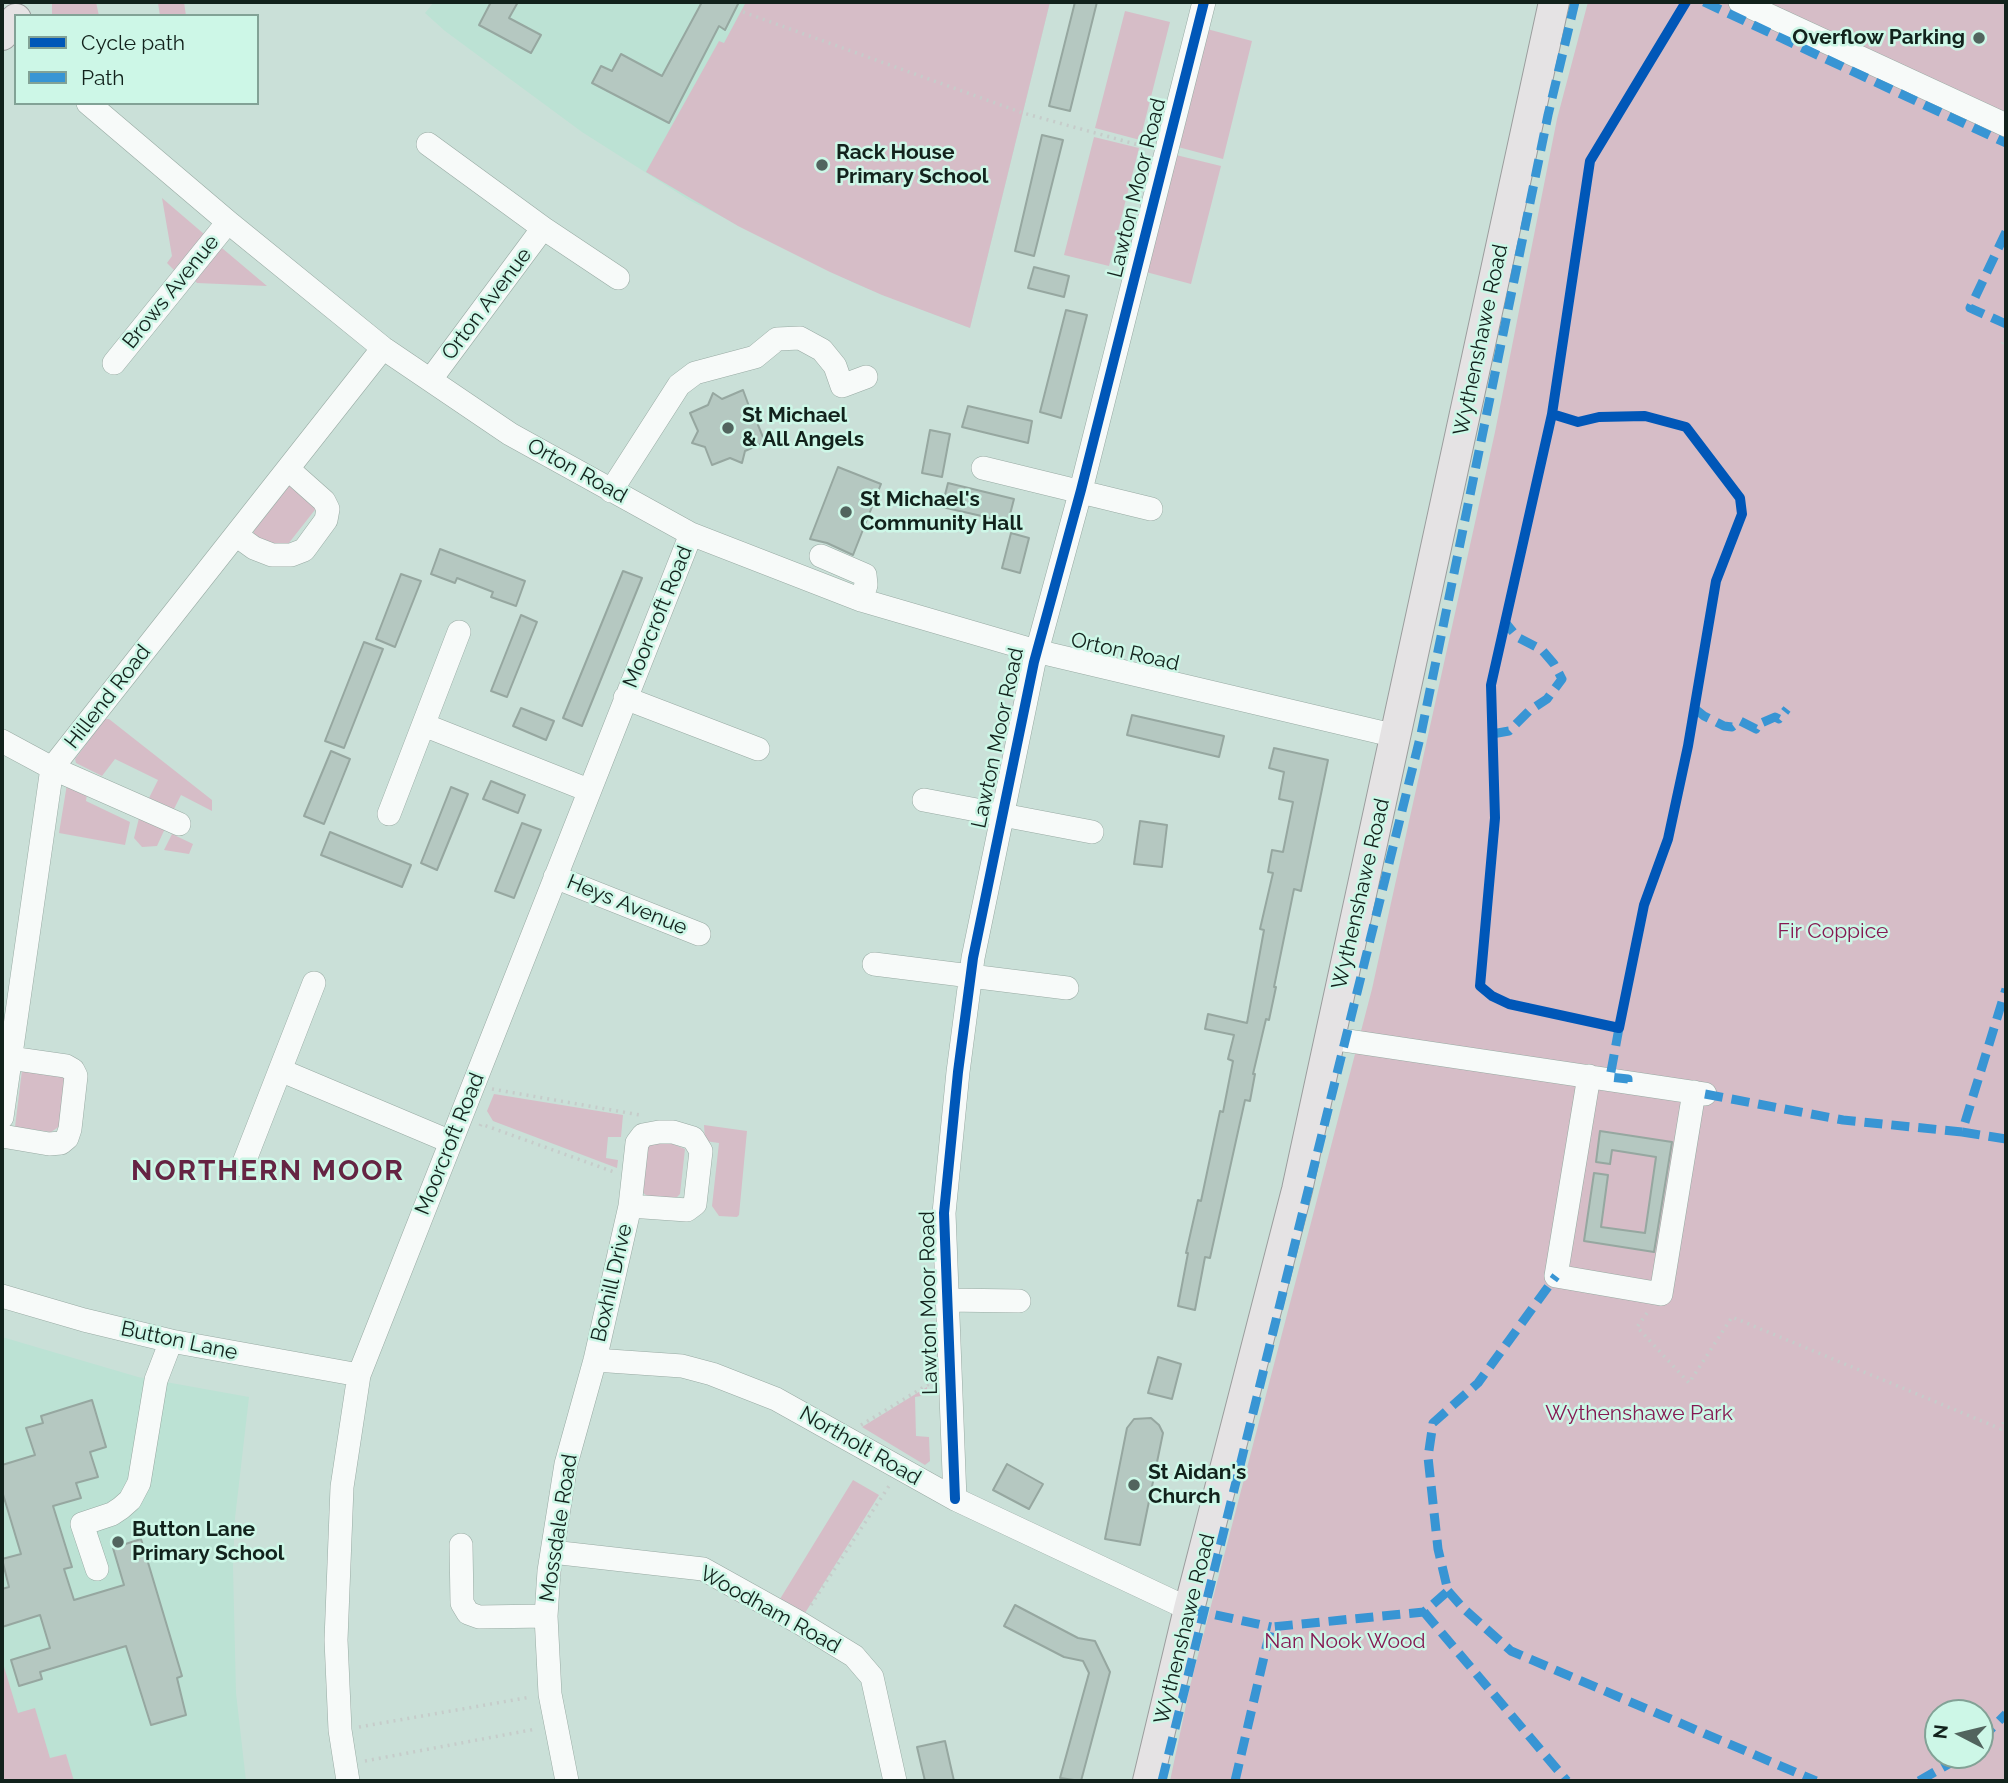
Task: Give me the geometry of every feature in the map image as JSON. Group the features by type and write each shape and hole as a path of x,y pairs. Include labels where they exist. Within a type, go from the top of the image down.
{"main road":[{"name":"Wythenshawe Road","path":"1148,1781 1189,1609 1297,1190 1553,2"}],"street":[{"name":"Lawton Moor Road","path":"955,1499 944,1213 970,976 1000,816 1036,651 1081,490 1204,2"},
{"path":"1740,2 2006,125"},
{"name":"Orton Road","path":"90,105 383,348 510,434 691,534 861,600 1036,651 1396,736"},
{"name":"Orton Avenue","path":"428,144 543,228 618,278"},
{"name":"Brows Avenue","path":"114,363 228,222"},
{"name":"Orton Avenue","path":"431,379 543,228"},
{"path":"611,491 679,385 695,373 755,357 777,339 800,338 822,350 835,366 842,386 866,377"},
{"name":"Hillend Road","path":"2,1117 52,768 383,348"},
{"path":"983,468 1151,509"},
{"path":"236,534 254,548 272,555 291,555 304,550 326,520 328,509 324,501 288,469"},
{"name":"Moorcroft Road","path":"347,1773 340,1730 336,1640 342,1487 359,1375 691,534"},
{"path":"821,556 865,575 866,585 861,600"},
{"path":"389,814 460,632"},
{"path":"625,698 758,749"},
{"path":"424,725 589,790"},
{"path":"2,741 52,768 179,824"},
{"path":"924,800 1092,832"},
{"name":"Heys Avenue","path":"555,877 699,934"},
{"path":"874,964 1068,988"},
{"path":"243,1165 314,983"},
{"path":"1329,1038 1589,1076 1700,1093 1661,1294 1556,1276 1589,1076"},
{"path":"2,1136 50,1144 61,1143 67,1138 70,1129 76,1076 73,1070 66,1066 10,1058"},
{"path":"280,1070 451,1142"},
{"name":"Boxhill Drive","path":"595,1360 630,1206 637,1143 643,1135 659,1132 673,1132 693,1138 701,1151 695,1204 687,1210 630,1206"},
{"name":"Button Lane","path":"2,1296 171,1341 359,1375"},
{"path":"946,1300 1019,1301"},
{"path":"97,1569 82,1524 121,1508 130,1500 139,1483 156,1380 171,1341"},
{"name":"Northolt Road","path":"595,1360 682,1366 776,1398 955,1499 1189,1609"},
{"name":"Mossdale Road","path":"567,1781 550,1694 546,1616 552,1552 566,1464 595,1360"},
{"path":"461,1545 462,1603 468,1613 479,1617 546,1616"},
{"name":"Woodham Road","path":"552,1552 703,1569 854,1656 872,1677 895,1781"}],"path":[{"path":"743,12 1023,113 1165,152"},
{"path":"2002,344 2006,335"},
{"path":"473,1086 640,1115 659,1132"},
{"path":"451,1142 471,1150 481,1124 632,1179"},
{"path":"1661,1294 1637,1327 1689,1383 1732,1317 2001,1429 2006,1416"},
{"path":"849,1438 859,1426 949,1372"},
{"path":"800,1623 900,1469"},
{"path":"340,1730 550,1694"},
{"path":"347,1773 555,1726"}],"shaded area":[{"name":"Rack House Primary School","path":"434,2 1050,2 970,328 856,284 689,200 582,132 445,31 425,13"},
{"name":"Button Lane Primary School","path":"2,1337 138,1377 249,1397 235,1518 233,1567 236,1693 246,1781 2,1781"}],"green space":[{"path":"52,2 96,2 99,14 52,14"},
{"path":"184,2 186,14 160,14 158,3"},
{"name":"Rack House Primary School","path":"746,2 1050,2 970,328 830,272 738,226 646,172 719,41 724,43"},
{"name":"Wythenshawe Park","path":"1588,2 2006,2 2006,1781 1170,1781 1190,1686 1372,989 1495,432 1557,119"},
{"path":"1125,11 1170,22 1140,140 1095,128"},
{"path":"1207,29 1252,41 1223,159 1178,147"},
{"path":"1094,137 1139,148 1109,266 1064,255"},
{"path":"1176,155 1221,166 1191,284 1146,272"},
{"path":"162,198 204,234 174,270 167,263 172,256"},
{"path":"216,243 267,286 197,283 189,275"},
{"path":"293,481 318,506 281,553 276,554 253,534"},
{"path":"105,719 109,719 212,800 212,811 181,795 174,809 149,798 158,780 115,759 102,776 76,763 75,759"},
{"path":"68,778 88,786 86,801 130,822 125,845 59,833"},
{"path":"141,810 168,822 157,846 142,847 134,838"},
{"path":"172,834 193,844 189,854 164,850"},
{"path":"23,1062 65,1074 60,1126 51,1132 15,1127"},
{"path":"494,1094 623,1115 621,1137 608,1137 606,1158 618,1160 617,1168 493,1121 487,1111"},
{"path":"704,1125 747,1131 737,1217 719,1216 712,1206 719,1143 705,1141"},
{"path":"658,1138 685,1149 680,1194 659,1201 648,1197 638,1188 640,1149"},
{"path":"927,1387 927,1395 915,1397 916,1436 929,1437 930,1461 925,1465 862,1427"},
{"path":"853,1480 879,1495 805,1613 780,1599"},
{"path":"2,1660 18,1713 35,1708 50,1758 66,1754 74,1781 2,1781"}],"building":[{"path":"491,2 518,2 509,18 541,35 531,53 479,25"},
{"path":"702,2 739,2 725,30 719,26 669,123 592,83 601,66 612,71 621,54 662,76"},
{"path":"1075,2 1097,2 1070,111 1049,106"},
{"path":"1042,135 1063,140 1034,256 1015,251"},
{"path":"1034,267 1069,276 1064,297 1028,288"},
{"path":"1066,310 1087,315 1061,418 1040,412"},
{"name":"St Michael & All Angels","path":"743,390 750,409 760,413 758,425 765,442 745,451 742,463 730,458 712,465 705,447 692,443 698,431 690,413 708,405 713,393 722,399"},
{"path":"968,406 1032,421 1028,443 962,427"},
{"path":"930,430 950,434 942,477 922,473"},
{"name":"St Michael's Community Hall","path":"838,467 881,484 853,555 827,543 810,539"},
{"path":"948,483 1014,499 1008,522 942,507"},
{"path":"1011,533 1029,538 1020,573 1002,568"},
{"path":"440,549 525,581 516,606 491,597 493,592 457,578 455,583 431,574"},
{"path":"623,571 642,578 582,726 563,718"},
{"path":"401,574 421,581 395,647 376,639"},
{"path":"521,615 537,622 507,697 491,691"},
{"path":"364,642 383,649 344,748 325,741"},
{"path":"521,708 554,721 546,740 513,726"},
{"path":"1132,715 1224,736 1219,757 1127,735"},
{"path":"1274,748 1328,760 1301,891 1294,889 1269,1020 1266,1019 1253,1074 1250,1101 1245,1100 1210,1258 1205,1257 1195,1310 1178,1306 1198,1200 1201,1201 1220,1111 1223,1112 1233,1061 1228,1059 1234,1035 1205,1029 1208,1014 1247,1023 1264,930 1260,929 1273,873 1268,872 1272,850 1283,852 1293,802 1279,799 1284,772 1269,768"},
{"path":"331,751 350,759 324,824 304,816"},
{"path":"491,781 525,795 518,813 483,799"},
{"path":"451,787 468,794 437,870 421,863"},
{"path":"1140,821 1167,825 1162,867 1134,864"},
{"path":"522,823 541,830 514,898 495,891"},
{"path":"330,832 411,865 402,887 321,855"},
{"path":"1600,1131 1672,1142 1654,1252 1584,1241 1594,1173 1608,1175 1601,1227 1645,1233 1656,1157 1612,1150 1610,1164 1596,1162"},
{"path":"1158,1357 1181,1364 1172,1399 1148,1393"},
{"name":"Button Lane Primary School","path":"92,1400 106,1447 90,1452 98,1477 76,1483 81,1498 53,1506 72,1567 64,1569 74,1600 124,1585 113,1548 141,1539 182,1676 177,1678 186,1715 151,1725 126,1646 40,1672 42,1679 19,1686 11,1660 50,1648 40,1615 2,1627 2,1589 9,1587 2,1559 21,1554 2,1491 2,1465 35,1455 26,1428 43,1423 41,1416"},
{"path":"1151,1418 1163,1433 1140,1545 1105,1539 1127,1428 1134,1419"},
{"path":"1007,1464 1043,1484 1029,1509 993,1490"},
{"path":"1015,1605 1078,1638 1095,1641 1110,1672 1081,1781 1060,1778 1089,1673 1083,1661 1064,1657 1004,1626"},
{"path":"945,1741 954,1781 925,1781 917,1747"}],"marked path":[{"path":"1162,1781 1421,734 1548,115 1575,2"},
{"path":"1704,2 2006,143"},
{"path":"2006,232 1970,308 2006,324"},
{"path":"1492,734 1509,731 1529,711 1547,699 1562,679 1542,650 1517,637 1505,622"},
{"path":"1694,708 1724,726 1732,727 1740,721 1756,729 1759,724 1775,717 1779,719 1787,709"},
{"path":"1705,1094 1843,1120 1962,1132 2006,989"},
{"path":"1619,1028 1610,1077 1628,1079 1628,1082"},
{"path":"1962,1132 2006,1139"},
{"path":"1235,1781 1271,1627 1424,1612 1448,1591 1438,1549 1428,1457 1433,1423 1478,1383 1556,1276"},
{"path":"1448,1591 1511,1651 1816,1781"},
{"path":"1189,1609 1271,1627"},
{"path":"1424,1612 1567,1781"},
{"path":"1994,1726 2006,1714"},
{"path":"1919,1781 1940,1769"}],"cycle path":[{"path":"955,1499 944,1213 973,958 1034,662 1081,490 1204,2"},
{"path":"1552,414 1578,422 1599,417 1645,416 1686,427 1740,498 1742,514 1716,581 1688,746 1668,839 1644,905 1619,1028 1509,1004 1492,996 1480,986 1495,818 1491,685 1552,414 1590,161 1686,2"}],"place":[{"name":"Overflow Parking","path":"1979,38"},
{"name":"Rack House Primary School","path":"822,165"},
{"name":"St Michael & All Angels","path":"728,428"},
{"name":"St Michael's Community Hall","path":"846,512"},
{"name":"St Aidan's Church","path":"1134,1485"},
{"name":"Button Lane Primary School","path":"118,1542"}],"district":[{"name":"NORTHERN MOOR","path":"268,1172"}],"park label":[{"name":"Fir Coppice","path":"1833,932"},
{"name":"Nan Nook Wood","path":"1345,1642"}]}
